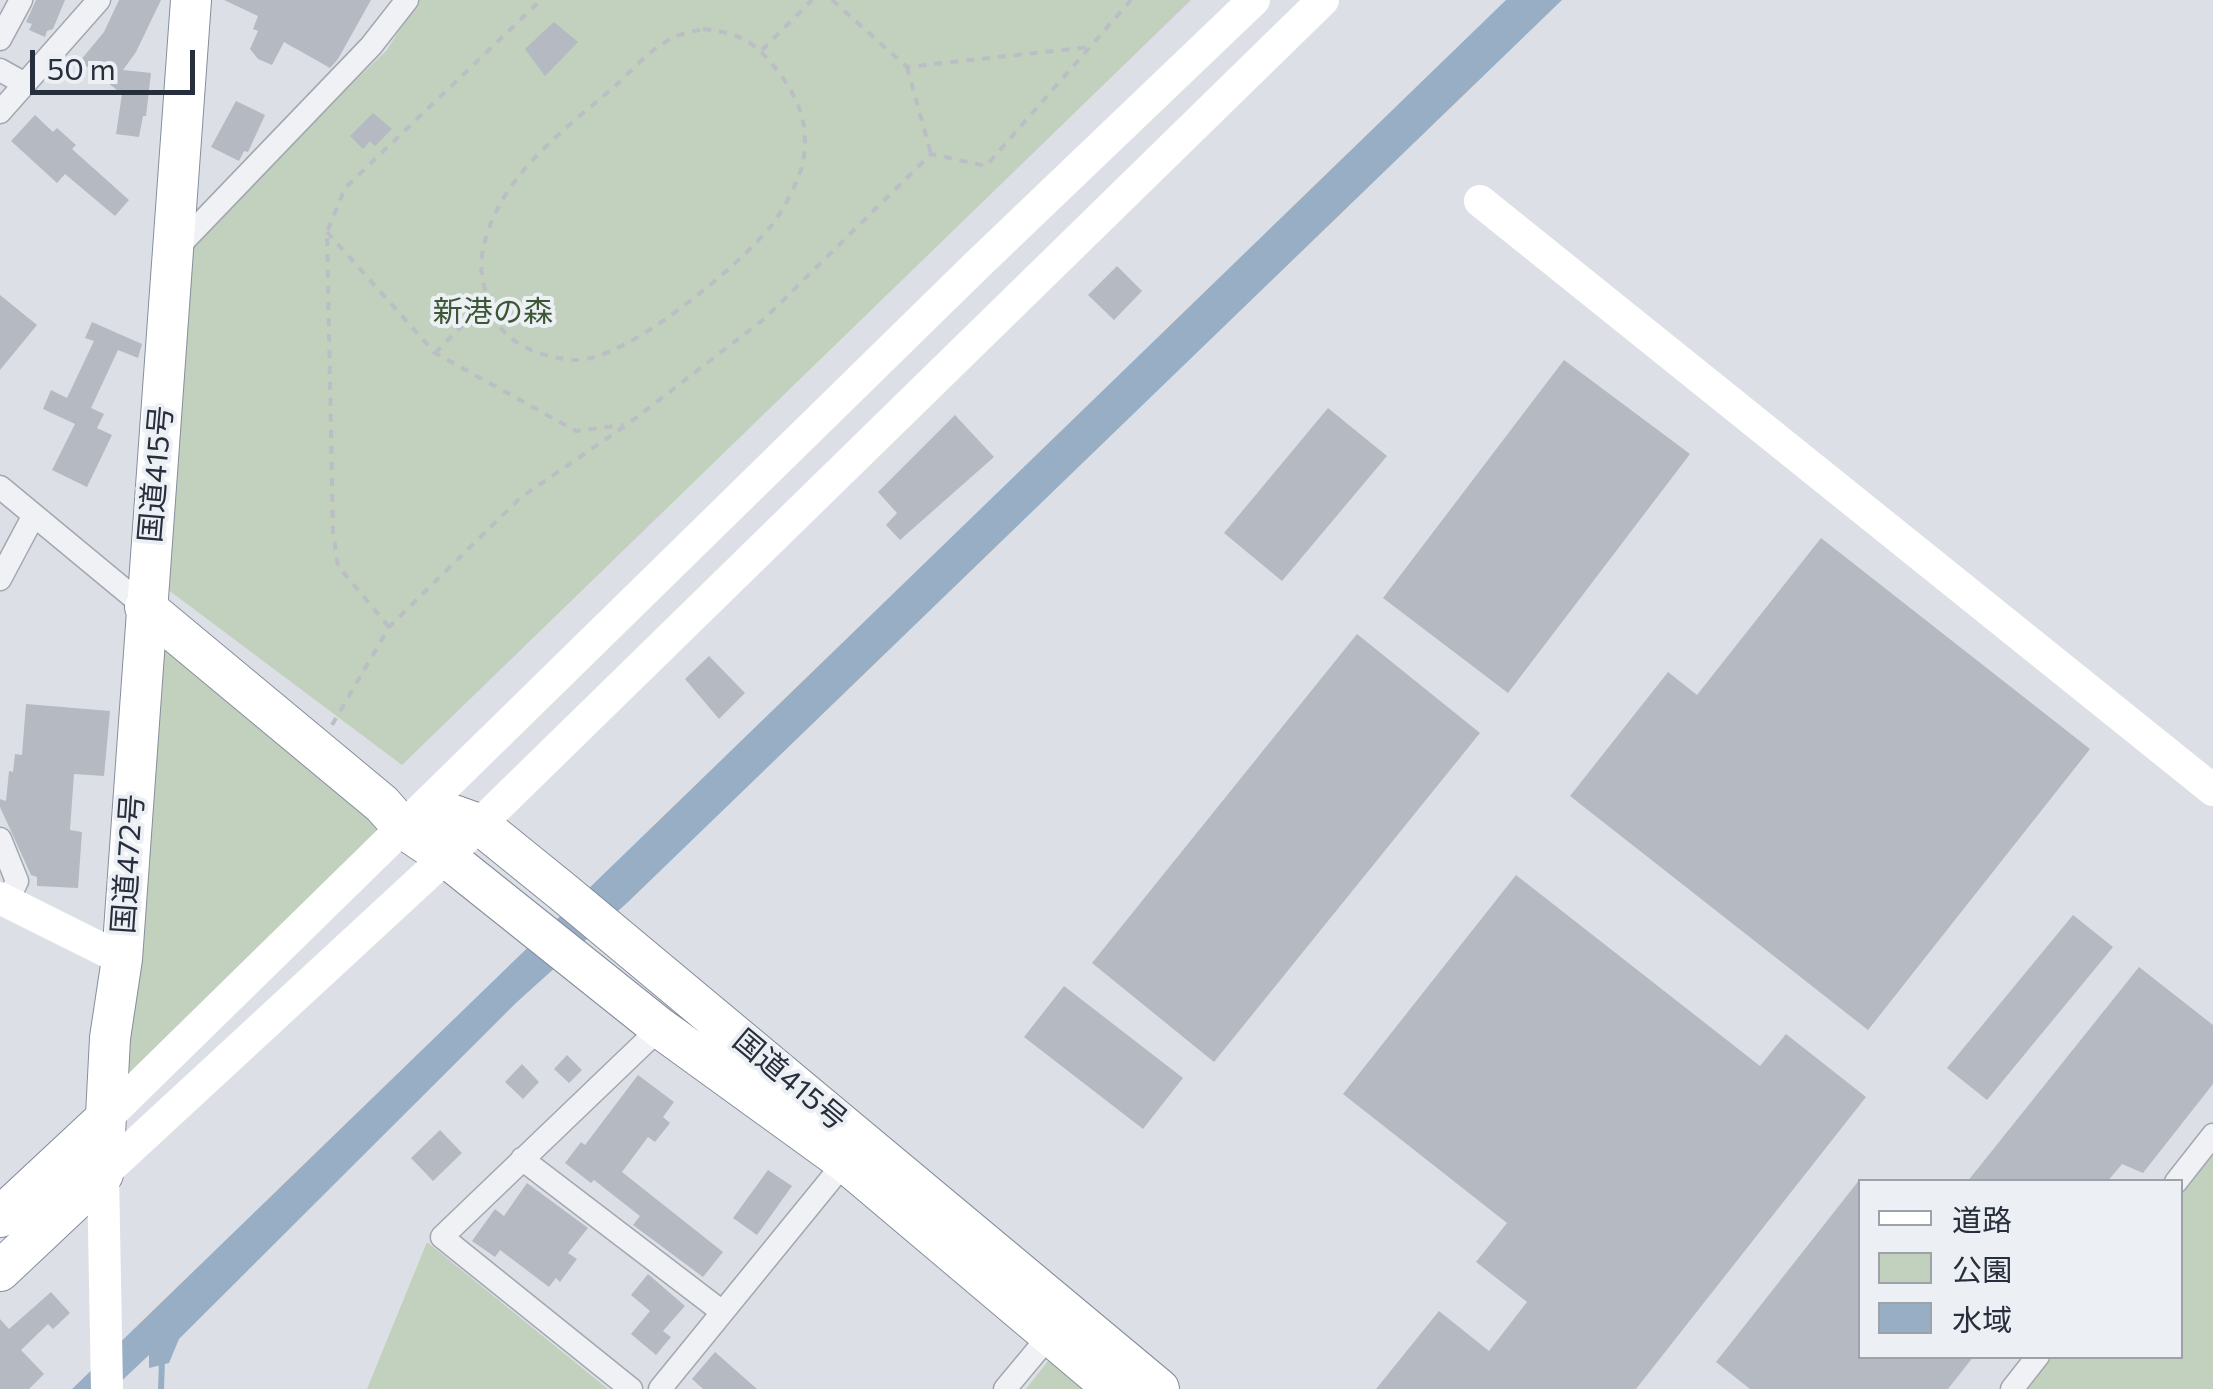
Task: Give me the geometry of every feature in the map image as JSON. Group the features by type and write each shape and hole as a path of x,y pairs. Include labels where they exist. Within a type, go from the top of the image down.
{"highway":[{"name":"国道415号","path":"190,0 145,607 367,792 404,829 446,857 660,1028 844,1162 1114,1389"},
{"name":"国道472号","path":"103,1174 110,1038 122,959 145,607"},
{"path":"404,829 448,813 478,824"},
{"name":"国道415号","path":"478,824 616,934 1159,1389"},
{"path":"0,1217 105,1119"},
{"path":"0,1271 103,1174"}],"street":[{"path":"0,39 21,0"},
{"path":"0,112 99,0"},
{"path":"174,250 371,46 407,0"},
{"path":"105,1119 978,264 1254,0"},
{"path":"107,1389 103,1174 446,857 1323,0"},
{"path":"0,70 25,84"},
{"path":"1480,200 2213,790"},
{"path":"0,487 145,607"},
{"path":"0,579 34,515"},
{"path":"0,839 17,881 4,900 122,959"},
{"path":"631,1389 442,1237 660,1028"},
{"path":"2178,1179 2213,1135"},
{"path":"522,1158 722,1311"},
{"path":"660,1389 844,1162"},
{"path":"1006,1389 1050,1335"},
{"path":"2012,1389 2036,1359"}],"path":[{"path":"388,627 338,566 335,549 328,232 345,188 540,0"},
{"path":"762,50 812,0"},
{"path":"832,0 907,67 932,154"},
{"path":"932,154 986,166 1131,0"},
{"path":"703,29 716,30 750,41 762,50 798,100 804,120 804,159 774,222 711,284 670,316 612,352 576,360 545,355 521,345 501,331 488,300 480,270 486,239 499,206 535,155 666,41 703,29"},
{"path":"907,67 1091,47"},
{"path":"330,729 388,627 520,498 628,424 764,319 932,154"},
{"path":"328,232 435,353 576,431 628,424"},
{"path":"435,353 488,300"}],"green space":[{"name":"新港の森","path":"419,0 1191,0 402,765 155,580 186,243 386,51"},
{"path":"161,647 393,828 109,1103"},
{"path":"2213,1146 2213,1389 2026,1389 2049,1359 2183,1359 2183,1185"},
{"path":"427,1242 608,1389 367,1389"},
{"path":"1051,1357 1089,1389 1026,1389"}],"water":[{"path":"1506,0 1562,0 628,902 517,1002 179,1339 169,1363 149,1368 149,1355 113,1389 72,1389"}],"building":[{"path":"36,0 65,0 53,29 45,37 29,30 32,24 26,22"},
{"path":"119,0 161,0 123,70 151,73 146,116 139,137 116,134 122,94 80,61 104,32"},
{"path":"224,0 371,0 330,68 284,42 272,65 258,59 250,49 258,31 253,29 258,16"},
{"path":"554,22 578,42 545,76 525,49"},
{"path":"236,101 265,115 248,152 244,151 239,161 211,147"},
{"path":"373,113 392,129 375,146 370,141 363,149 350,136"},
{"path":"35,115 53,132 57,128 76,145 72,149 129,200 115,216 65,174 57,183 11,141"},
{"path":"1117,266 1142,291 1114,320 1088,295"},
{"path":"0,295 37,325 0,370"},
{"path":"92,322 142,344 138,358 118,350 91,408 104,414 97,428 112,435 87,487 52,470 75,424 43,409 51,390 67,398 94,341 85,338"},
{"path":"1564,360 1690,454 1508,693 1383,598"},
{"path":"1328,408 1387,456 1282,581 1224,533"},
{"path":"955,415 994,457 900,540 886,525 897,513 878,492"},
{"path":"1821,538 2090,749 1868,1030 1570,796 1668,672 1697,695"},
{"path":"1357,634 1480,733 1214,1062 1092,963"},
{"path":"709,656 745,693 719,719 685,679"},
{"path":"26,704 110,711 104,776 74,774 70,830 82,832 78,888 37,886 37,877 31,875 0,807 0,799 6,801 15,754 22,755"},
{"path":"1516,875 1760,1066 1786,1034 1866,1097 1636,1389 1376,1389 1439,1311 1489,1351 1527,1302 1476,1262 1507,1223 1343,1094"},
{"path":"2073,915 2113,947 1987,1100 1947,1068"},
{"path":"2139,967 2213,1025 2213,1084 2143,1173 2122,1164 2110,1179 1969,1179"},
{"path":"1064,986 1183,1078 1143,1129 1024,1037"},
{"path":"567,1055 582,1070 569,1083 554,1069"},
{"path":"522,1064 539,1082 523,1099 505,1082"},
{"path":"638,1075 674,1102 663,1117 670,1123 655,1142 648,1137 622,1172 723,1252 703,1277 633,1225 640,1216 565,1163 581,1142 585,1145"},
{"path":"440,1130 462,1153 433,1181 411,1158"},
{"path":"768,1170 792,1186 757,1235 733,1218"},
{"path":"1858,1182 1858,1359 1972,1359 1948,1389 1750,1389 1716,1362"},
{"path":"527,1183 588,1228 568,1253 577,1259 560,1282 556,1278 549,1287 500,1250 495,1257 472,1241 495,1209 504,1216"},
{"path":"648,1274 685,1306 663,1331 671,1337 656,1355 631,1334 650,1311 631,1295"},
{"path":"51,1292 70,1313 53,1329 48,1324 21,1350 44,1374 29,1389 0,1389 0,1319 9,1329"},
{"path":"715,1352 757,1389 703,1389 692,1379"}],"waterway":[{"path":"161,1389 162,1360"}]}
